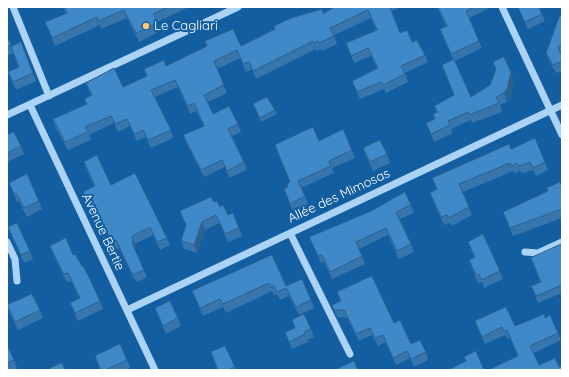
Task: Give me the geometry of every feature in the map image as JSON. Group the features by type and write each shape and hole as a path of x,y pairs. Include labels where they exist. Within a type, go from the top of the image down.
{"street":[{"path":"13,7 49,96"},
{"path":"7,115 238,7"},
{"path":"502,7 562,134"},
{"name":"Avenue Bertie","path":"30,105 155,370"},
{"name":"Allée des Mimosas","path":"127,310 562,105"},
{"path":"290,233 350,354"},
{"path":"7,242 15,258 17,281"},
{"path":"525,252 538,253 562,242"}],"building":[{"path":"64,7 168,7 153,14 158,23 136,33 124,10 98,21 97,17 52,38 45,22 67,13"},
{"path":"335,7 390,7 400,33 407,30 412,42 417,40 425,55 401,66 405,74 383,85 381,82 357,92 352,81 378,68 368,48 351,56 346,43 377,30 368,10 330,28 334,36 319,43 318,41 314,43 313,41 253,71 249,62 243,64 237,50 214,61 224,85 204,95 213,114 229,106 238,124 228,129 244,162 227,171 222,160 201,170 183,135 204,126 194,103 188,106 175,80 151,90 171,130 148,140 143,130 134,134 127,119 115,124 111,116 85,127 88,132 65,142 53,119 87,104 84,99 92,95 86,83 114,68 123,87 147,76 144,69 164,60 166,66 207,46 205,41 233,29 241,46 275,29 274,26 291,18 322,9 323,13"},
{"path":"438,7 474,7 466,11 479,41 451,54 440,29 447,26"},
{"path":"518,7 539,7 542,14 525,22"},
{"path":"562,15 562,45 558,47 562,56 562,61 553,65 546,53 559,17"},
{"path":"7,36 11,45 7,47"},
{"path":"21,42 33,73 13,82 8,72 19,67 11,47"},
{"path":"504,57 511,72 507,89 504,93 496,97 499,103 469,115 468,112 448,121 450,125 431,134 426,123 435,119 433,114 438,112 434,106 454,95 442,65 454,59 471,97 490,85 496,69 493,62"},
{"path":"267,97 275,110 260,118 253,104"},
{"path":"313,127 319,141 343,129 352,150 329,161 331,166 298,181 305,196 290,204 284,189 288,187 287,184 290,182 275,145"},
{"path":"14,132 21,146 7,153 7,135"},
{"path":"535,138 545,162 533,168 530,162 519,166 517,163 511,166 510,163 459,184 469,207 449,218 447,215 441,217 430,193 437,189 432,178 509,144 511,149"},
{"path":"380,140 387,154 370,162 363,148"},
{"path":"97,155 111,185 135,173 167,238 157,242 150,227 132,236 133,245 144,270 135,274 131,272 116,240 112,242 104,225 100,227 83,192 95,186 84,162"},
{"path":"27,174 39,201 24,208 16,193 14,194 9,183"},
{"path":"560,182 562,187 562,209 510,228 503,212 548,191 547,188"},
{"path":"405,192 411,205 396,212 411,244 397,251 386,228 356,242 362,256 330,272 322,255 318,256 309,237 371,211"},
{"path":"211,197 214,202 217,201 220,207 223,205 228,215 233,213 239,228 225,234 216,215 202,222 194,245 181,241 186,225 180,211"},
{"path":"17,223 30,251 21,255 8,227"},
{"path":"483,234 500,271 481,280 479,274 476,275 469,260 475,257 468,242"},
{"path":"66,238 73,255 75,254 83,266 100,301 75,313 70,303 80,298 68,273 64,274 50,246"},
{"path":"562,244 562,285 536,296 531,286 541,282 531,258"},
{"path":"272,255 286,286 302,279 311,300 296,307 286,288 277,292 274,286 271,287 269,283 223,304 220,299 200,308 192,291"},
{"path":"372,276 394,323 400,320 411,344 420,340 426,352 411,359 407,351 393,358 383,335 375,338 370,328 356,334 344,310 334,310 332,305 341,301 337,292"},
{"path":"32,294 40,310 15,322 7,305"},
{"path":"170,301 178,318 163,326 155,308"},
{"path":"506,307 515,326 544,314 545,318 550,315 558,333 530,346 539,365 555,358 559,367 562,366 562,370 488,370 518,356 507,330 504,331 502,327 482,337 475,321"},
{"path":"304,314 311,329 304,332 305,334 289,342 285,332 295,328 292,320"},
{"path":"120,344 127,360 105,370 101,370 95,356"},
{"path":"225,346 235,367 228,370 218,370 211,352"},
{"path":"7,347 14,360 7,363"},
{"path":"476,351 484,370 448,370 466,361 464,357"},
{"path":"354,361 358,370 335,370"},
{"path":"62,363 65,370 51,370 50,368"}],"place":[{"name":"Le Cagliari","path":"146,26"}]}
